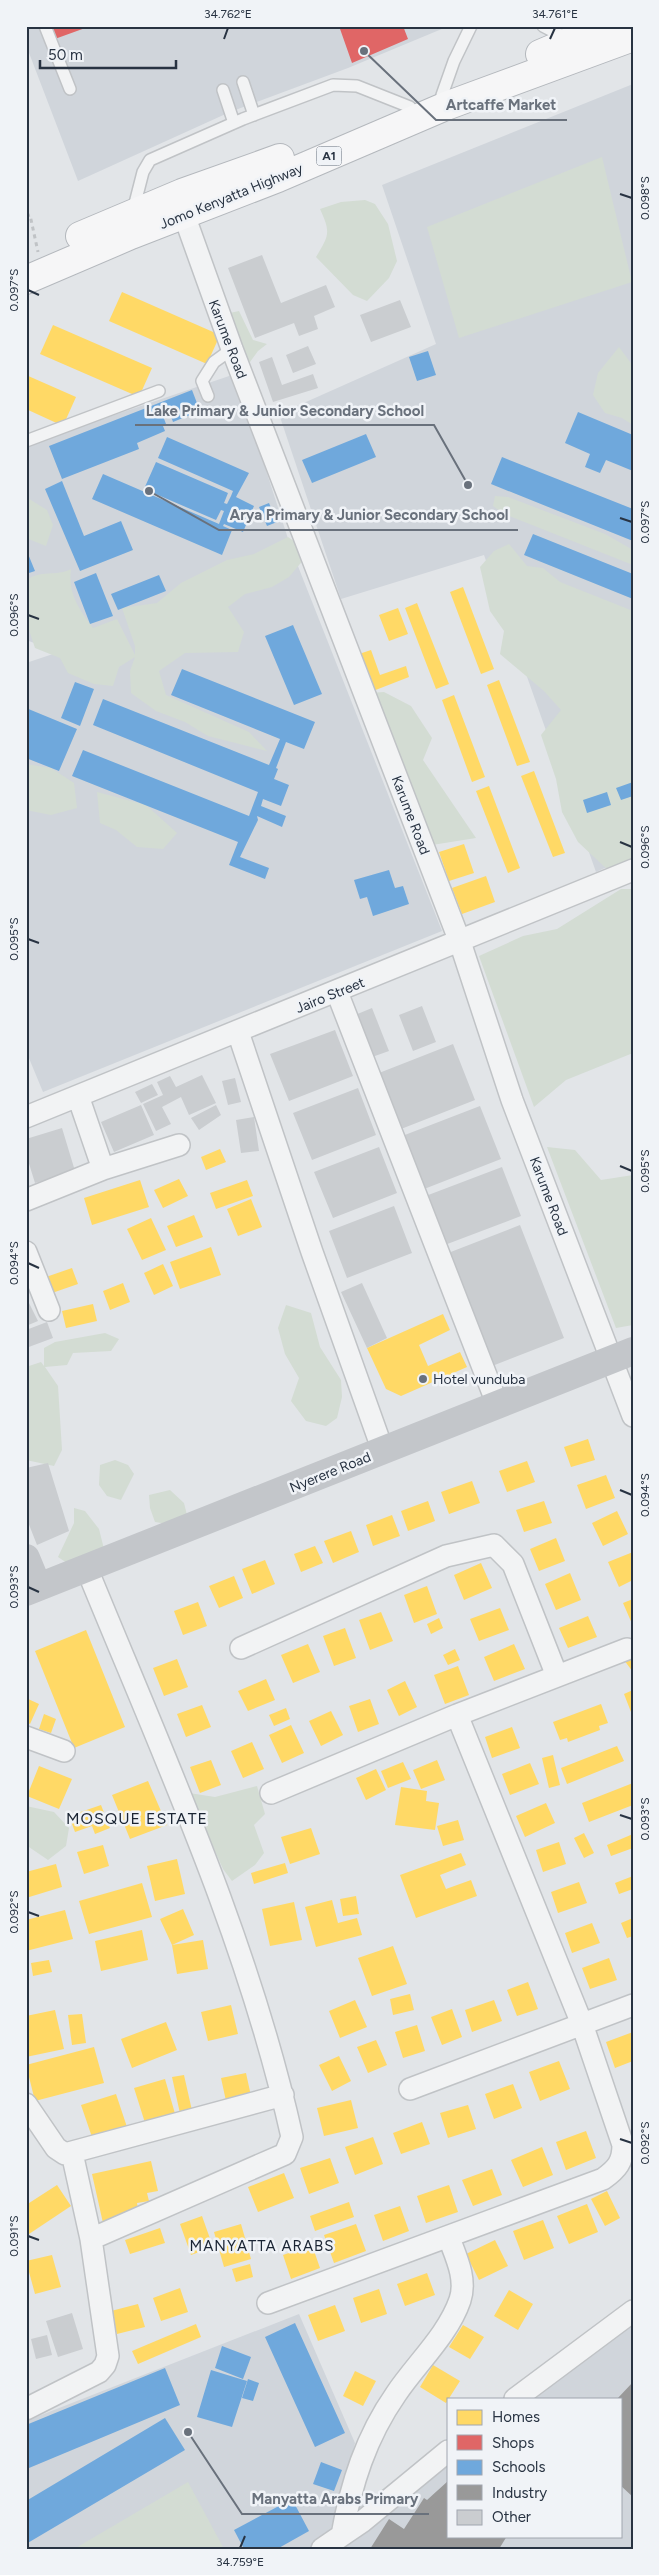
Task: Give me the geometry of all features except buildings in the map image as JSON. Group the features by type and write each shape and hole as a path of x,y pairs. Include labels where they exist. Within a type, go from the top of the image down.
{"highway":[{"name":"Jomo Kenyatta Highway","path":"32,257 132,213 442,95 606,26"},
{"name":"Jomo Kenyatta Highway","path":"26,280 446,106 633,37"}],"main road":[{"name":"Nyerere Road","path":"32,1590 622,1355"},
{"path":"26,1558 32,1590"}],"street":[{"name":"Karume Road","path":"184,215 232,349 460,942 512,1100 622,1355 633,1416"},
{"name":"Jairo Street","path":"26,1117 633,870"},
{"path":"337,992 498,1406"},
{"path":"238,1032 312,1252 383,1451"},
{"path":"78,1096 103,1169"},
{"path":"26,1200 103,1169 178,1145"},
{"path":"26,1252 49,1310"},
{"path":"241,1648 446,1556 494,1545 513,1564 557,1676"},
{"path":"87,1569 213,1876 265,2028 292,2137 285,2154 91,2239"},
{"path":"271,1793 457,1715 627,1649"},
{"path":"268,2303 449,2238 603,2179 628,2158 582,2024 457,1715"},
{"path":"26,1737 64,1750"},
{"path":"410,2088 633,2005"},
{"path":"26,2104 56,2148 65,2154 72,2154 283,2095"},
{"path":"26,2409 99,2372 105,2366 108,2356 91,2239 72,2154"},
{"path":"342,2535 348,2500 357,2468 372,2433 395,2394 444,2330 460,2300 463,2286 460,2270 449,2238"},
{"path":"515,2398 633,2311"},
{"path":"322,2549 447,2452"}],"lane":[{"path":"45,26 70,89"},
{"path":"442,95 454,61 471,26"},
{"path":"543,26 570,40"},
{"path":"243,82 254,115"},
{"path":"132,213 143,172 150,160 254,115 333,85 357,86 410,107"},
{"path":"223,90 234,123"},
{"path":"208,396 202,380 214,362 232,349"},
{"path":"26,441 160,391"}],"path":[{"path":"26,216 30,215 32,257"}],"shaded area":[{"path":"26,26 449,26 348,68 230,112 78,181 26,45"},
{"path":"633,84 633,855 596,872 484,555 341,599 279,414 436,344 382,185"},
{"path":"602,157 632,282 459,338 427,227"},
{"path":"365,200 375,204 388,224 397,261 389,278 367,301 353,295 316,257 324,244 327,234 326,224 320,209 341,202"},
{"path":"239,311 253,340 267,344 258,351 250,362 238,354 225,314"},
{"path":"619,347 633,366 633,425 622,418 605,413 593,395 598,373"},
{"path":"235,374 292,551 442,931 43,1092 26,1051 26,663 59,652 26,640 26,445"},
{"path":"495,496 508,497 605,534 633,550 633,565 504,514 493,506"},
{"path":"26,497 47,510 53,525 46,546 26,538"},
{"path":"288,537 310,552 289,577 272,587 245,594 228,607 244,632 238,652 185,653 159,671 166,695 249,732 267,751 208,736 185,722 156,711 131,693 130,671 135,657 119,667 113,686 94,684 68,673 60,658 35,648 26,621 26,581 31,577 60,573 71,569 71,586 75,600 93,628 117,619 135,655 135,646 122,608 157,603 181,583 227,560 254,554"},
{"path":"509,544 527,566 543,568 560,582 633,611 633,861 609,871 578,842 562,812 556,779 541,735 561,710 544,691 500,654 504,631 490,611 480,567 494,551"},
{"path":"384,692 411,706 432,738 423,760 476,838 432,845 370,733 353,694"},
{"path":"26,764 51,768 74,783 77,808 51,815 26,810"},
{"path":"97,792 146,805 177,833 163,849 137,847 116,830 100,823"},
{"path":"621,889 633,889 633,1053 566,1080 534,1107 479,956 523,936 557,929"},
{"path":"547,1147 575,1150 601,1180 633,1175 633,1325 616,1328"},
{"path":"286,1305 311,1313 320,1347 341,1380 342,1397 337,1418 326,1426 306,1421 291,1401 299,1378 285,1354 278,1328"},
{"path":"105,1333 119,1339 111,1351 73,1353 67,1365 45,1367 58,1386 62,1450 54,1466 26,1460 26,1367 41,1362 44,1366 44,1348 55,1342"},
{"path":"115,1460 128,1465 134,1474 121,1500 107,1496 99,1485 100,1465"},
{"path":"170,1490 184,1503 187,1515 168,1524 155,1522 150,1508 149,1495"},
{"path":"74,1508 85,1511 99,1529 104,1549 70,1565 58,1557 74,1523"},
{"path":"257,1786 265,1814 254,1825 264,1853 255,1865 232,1881 223,1869 189,1793 215,1797"},
{"path":"26,1806 54,1812 69,1828 66,1846 48,1860 26,1845"},
{"path":"633,2300 633,2549 26,2549 26,2421 299,2314 355,2443 346,2483 331,2528 447,2441 447,2538 622,2538 622,2398 504,2398"},
{"path":"188,2482 224,2549 74,2549"}],"place":[{"name":"Artcaffe Market","path":"364,51"},
{"name":"Lake Primary & Junior Secondary School","path":"468,485"},
{"name":"Arya Primary & Junior Secondary School","path":"149,491"},
{"name":"Hotel vunduba","path":"423,1379"},
{"name":"Manyatta Arabs Primary","path":"188,2432"}],"district":[{"name":"MOSQUE ESTATE","path":"137,1818"},
{"name":"MANYATTA ARABS","path":"262,2246"}]}
